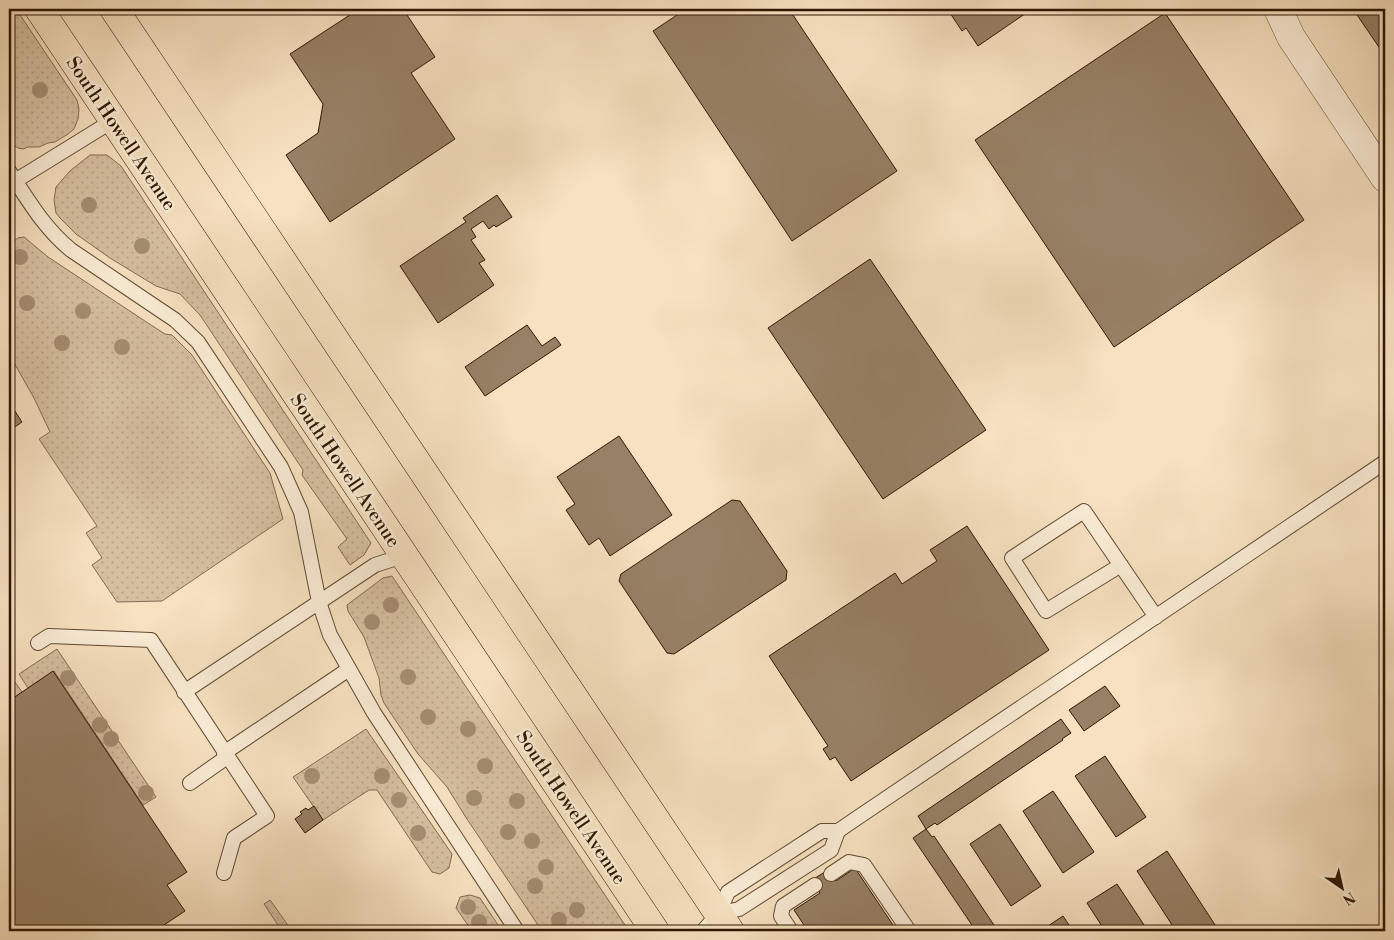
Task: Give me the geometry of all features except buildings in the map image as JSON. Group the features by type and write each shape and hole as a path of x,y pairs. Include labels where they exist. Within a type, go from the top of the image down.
{"main road":[{"name":"South Howell Avenue","path":"39,9 655,931"},
{"path":"114,9 717,926"}],"street":[{"path":"1278,9 1291,37 1385,178"}],"lane":[{"path":"114,120 12,176 44,224 59,240 175,320 198,342 281,467 291,486 301,512 319,602 330,634 374,713 517,931"},
{"path":"717,926 728,892 822,831 838,831 1385,462"},
{"path":"1121,565 1046,611 1012,558 1084,511 1121,565 1156,617"},
{"path":"184,692 375,565 403,556"},
{"path":"38,643 49,636 151,640 267,816 234,838 224,873"},
{"path":"190,783 226,755 349,669"},
{"path":"717,926 739,909 831,850 838,831"},
{"path":"831,874 849,862 864,865 909,931"},
{"path":"791,931 781,916 783,906 815,885"}],"shaded area":[{"path":"9,9 16,9 77,100 79,109 74,129 55,142 39,147 18,148 9,139"},
{"path":"90,155 107,155 121,166 371,543 364,555 350,565 338,547 347,539 302,475 303,470 200,315 180,294 156,286 110,258 76,234 56,213 54,200 56,187 70,171"},
{"path":"24,237 48,257 165,334 172,335 192,355 270,473 283,519 162,601 117,602 92,565 102,558 86,533 97,526 39,439 50,432 34,398 9,354 9,245 18,238"},
{"path":"392,576 629,931 542,931 447,787 418,754 384,703 379,678 364,637 348,611 347,605 383,578"},
{"path":"57,649 156,797 143,805 54,671 28,688 19,674"},
{"path":"12,678 22,692 9,701 9,681"},
{"path":"366,729 452,854 449,868 440,874 432,872 377,790 369,790 323,820 293,777"},
{"path":"470,895 480,898 502,931 472,931 456,908 460,897"},
{"path":"270,900 292,931 282,931 264,904"}]}
